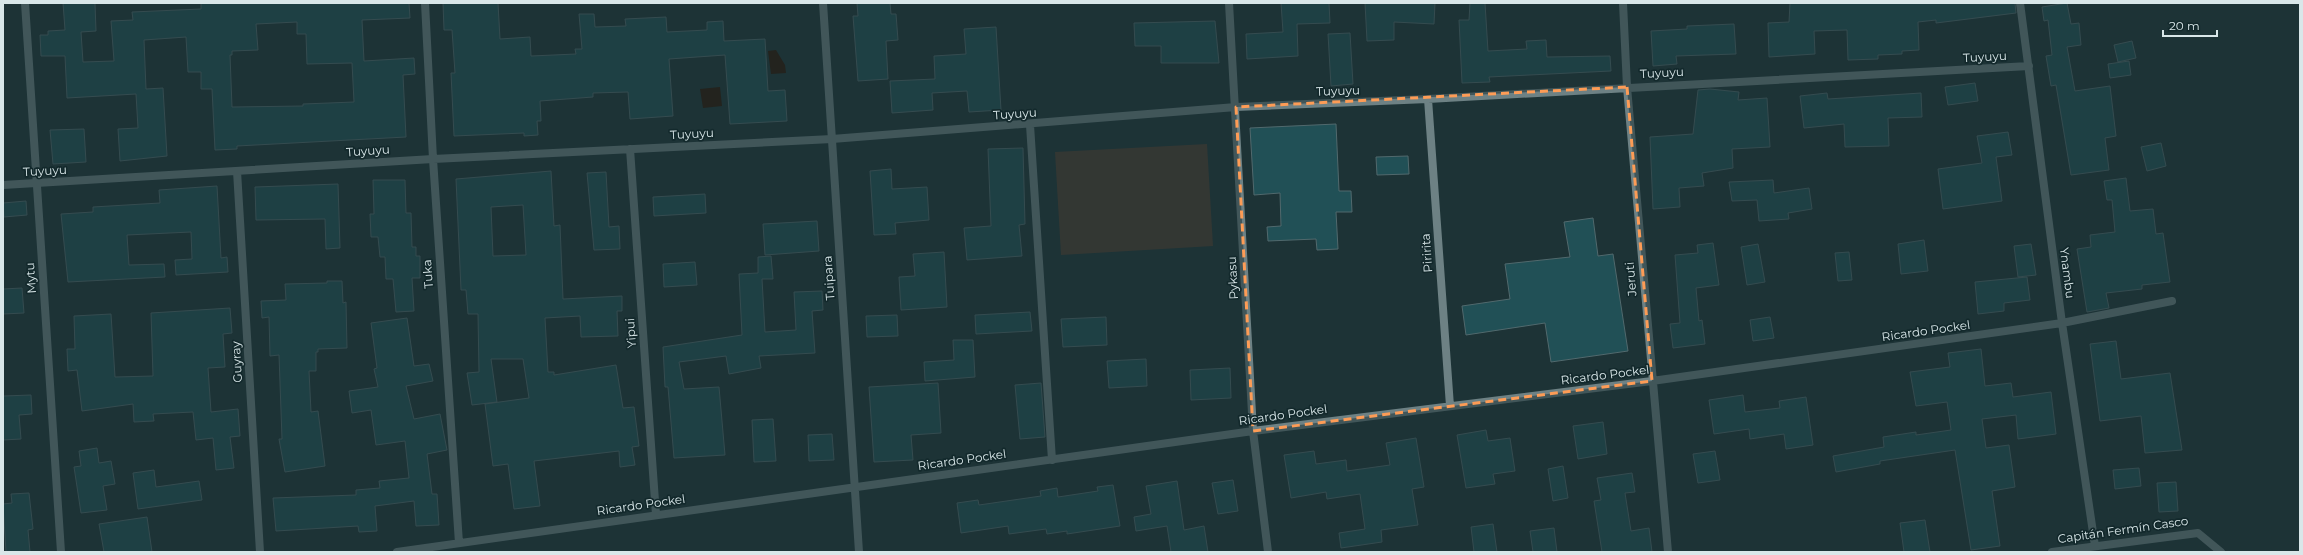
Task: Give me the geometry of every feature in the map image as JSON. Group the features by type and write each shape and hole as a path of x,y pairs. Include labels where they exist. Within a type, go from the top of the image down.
{"street":[{"name":"Mytu","path":"26,3 61,552"},
{"name":"Tuka","path":"425,3 457,546"},
{"name":"Tuipara","path":"823,3 859,552"},
{"name":"Pykasu","path":"1229,3 1253,431 1268,552"},
{"name":"Jeruti","path":"1623,3 1627,87 1668,552"},
{"name":"Ynambu","path":"2020,3 2062,324 2095,546"},
{"name":"Tuyuyu","path":"3,185 433,159 832,139 1030,125 1236,107 1428,99 2029,66"},
{"name":"Piririta","path":"1428,99 1450,406"},
{"path":"1030,125 1052,460"},
{"name":"Yipui","path":"630,149 656,515"},
{"name":"Guyray","path":"237,171 260,552"},
{"name":"Ricardo Pockel","path":"397,552 457,546 656,515 1253,431 1652,381 2062,324 2172,301"},
{"name":"Capitán Fermín Casco","path":"2052,552 2198,533 2221,552"}],"highlighted area":[{"path":"1627,87 1652,381 1253,431 1236,107"}],"shaded area":[{"path":"776,50 785,65 786,73 771,74 768,51"},
{"path":"720,87 722,106 703,108 700,89"},
{"path":"1207,144 1213,246 1061,255 1055,152"}],"building":[{"path":"63,3 95,3 96,31 81,32 83,62 114,61 111,21 133,20 132,12 201,9 201,3 409,3 410,18 362,20 364,61 414,58 415,74 403,75 406,137 237,146 237,149 215,150 212,89 201,89 201,72 188,72 186,37 144,40 146,89 163,88 167,156 120,161 118,129 138,128 136,94 67,98 65,56 41,56 40,35 48,35 48,31 65,30","holes":["297,22 297,34 306,34 307,64 352,63 354,102 303,104 303,106 232,107 230,55 232,55 232,51 258,50 256,24"]},
{"path":"443,3 498,3 500,39 530,37 531,56 576,54 575,49 582,49 579,14 594,14 595,27 626,26 625,19 666,17 667,32 707,30 707,22 723,21 724,41 765,39 768,91 785,90 787,121 730,124 725,55 669,59 673,116 630,119 628,92 593,93 593,97 540,101 541,121 537,121 538,135 524,136 524,133 454,136 451,73 455,73 452,30 444,30"},
{"path":"857,3 890,3 891,14 896,14 898,40 886,41 888,79 858,81 853,16 858,16"},
{"path":"1281,3 1329,3 1330,23 1297,24 1298,56 1247,59 1246,34 1283,32"},
{"path":"1365,3 1435,3 1434,24 1394,22 1394,40 1367,41"},
{"path":"1470,3 1485,3 1488,51 1527,49 1526,41 1546,40 1547,57 1610,56 1611,71 1489,77 1490,82 1462,83 1459,20 1469,20"},
{"path":"1790,3 2015,3 2016,13 1936,23 1936,20 1918,22 1919,50 1902,51 1902,54 1878,55 1878,59 1848,60 1847,30 1814,31 1815,54 1769,57 1768,23 1789,22"},
{"path":"2067,3 2071,24 2079,23 2081,45 2067,47 2075,91 2110,86 2116,136 2105,138 2109,170 2071,175 2056,85 2051,86 2046,56 2052,55 2048,20 2044,21 2042,7"},
{"path":"1215,21 1219,63 1161,63 1161,46 1135,46 1134,23"},
{"path":"1734,24 1736,54 1676,56 1677,64 1653,66 1651,31 1687,29 1687,26"},
{"path":"996,27 1001,110 969,112 967,91 932,93 933,110 892,113 890,81 935,79 934,56 966,54 964,29"},
{"path":"1350,33 1353,84 1331,86 1328,34"},
{"path":"2132,41 2136,58 2118,62 2114,45"},
{"path":"2129,61 2131,75 2110,78 2108,64"},
{"path":"1975,83 1978,101 1948,105 1945,87"},
{"path":"1710,89 1739,92 1738,100 1767,98 1770,147 1732,149 1733,168 1702,173 1704,186 1679,188 1680,207 1653,209 1650,137 1693,134 1698,90"},
{"path":"1827,93 1828,99 1921,93 1922,117 1888,118 1889,146 1845,147 1844,124 1804,128 1800,96"},
{"path":"1336,124 1339,191 1351,191 1352,212 1336,212 1338,249 1317,250 1316,239 1268,241 1267,227 1281,226 1280,193 1254,195 1250,128"},
{"path":"84,129 86,162 53,164 50,130"},
{"path":"2008,132 2012,155 1996,157 2002,201 1943,209 1938,169 1982,163 1977,136"},
{"path":"2161,143 2166,166 2147,171 2141,147"},
{"path":"1023,148 1025,224 1019,225 1022,256 967,260 964,228 991,226 988,149"},
{"path":"1408,156 1409,174 1377,175 1376,157"},
{"path":"891,169 892,189 927,187 929,220 895,223 896,234 874,235 870,171"},
{"path":"551,171 554,226 560,225 563,299 622,296 622,311 617,311 618,336 581,337 580,316 545,318 548,372 554,372 554,375 616,365 623,408 634,407 639,446 632,447 635,465 620,467 619,451 534,461 540,506 514,509 508,464 493,466 485,404 529,398 523,359 491,359 497,402 472,405 467,373 479,372 478,314 468,314 466,290 461,290 456,179","holes":["523,205 526,255 493,256 491,207"]},
{"path":"606,172 609,227 619,226 620,249 594,250 587,173"},
{"path":"2126,178 2130,211 2153,209 2156,234 2163,233 2170,282 2142,285 2142,289 2106,293 2109,308 2087,312 2077,249 2091,247 2090,235 2115,232 2112,200 2107,200 2104,181"},
{"path":"373,180 405,180 406,213 411,213 412,247 416,247 416,256 420,256 420,278 412,278 414,311 396,312 393,279 386,279 385,257 380,257 378,237 371,237 370,214 374,214"},
{"path":"1773,180 1774,193 1809,188 1812,209 1788,213 1789,219 1759,221 1757,200 1732,201 1729,182"},
{"path":"338,184 340,248 326,249 325,219 256,220 255,187"},
{"path":"217,186 221,258 227,257 228,272 176,275 175,260 192,259 191,232 127,235 129,265 164,264 165,277 68,282 61,214 93,212 93,207 160,203 159,190"},
{"path":"705,194 706,213 654,216 653,197"},
{"path":"26,201 27,215 4,217 3,203"},
{"path":"1593,218 1598,256 1613,254 1628,351 1551,362 1545,323 1466,335 1462,306 1510,299 1505,264 1570,257 1564,222"},
{"path":"817,221 819,251 765,255 763,224"},
{"path":"1924,240 1928,271 1901,274 1898,244"},
{"path":"1713,243 1719,285 1696,288 1699,321 1702,320 1705,344 1673,348 1670,324 1680,323 1675,255 1698,253 1697,245"},
{"path":"1758,244 1765,282 1747,285 1741,247"},
{"path":"2031,244 2036,275 2018,277 2014,246"},
{"path":"944,252 947,307 901,310 899,277 915,276 913,254"},
{"path":"1849,252 1852,280 1838,281 1835,253"},
{"path":"771,256 773,279 762,279 765,332 796,330 794,292 822,291 823,310 812,311 815,353 759,356 761,368 729,374 726,356 679,362 684,389 719,387 725,455 674,458 668,387 665,387 663,347 742,335 739,274 758,273 758,257"},
{"path":"695,262 697,285 664,287 663,264"},
{"path":"2027,277 2030,300 2004,303 2004,311 1978,314 1975,282"},
{"path":"327,281 342,281 343,303 346,302 347,348 318,349 318,352 316,352 316,371 309,371 311,412 318,411 325,466 285,472 279,439 282,439 279,355 270,356 269,317 262,318 261,301 286,300 285,284 327,283"},
{"path":"22,288 24,313 3,314 3,289"},
{"path":"230,308 232,333 223,334 225,367 208,368 211,412 238,409 240,436 230,437 234,468 216,470 213,438 196,440 193,412 153,414 154,421 134,422 133,404 82,411 77,370 68,371 67,349 75,349 74,316 111,314 115,377 153,376 151,313"},
{"path":"1030,312 1032,331 976,334 975,315"},
{"path":"897,315 898,336 867,337 866,316"},
{"path":"1106,317 1107,345 1063,347 1061,319"},
{"path":"1770,317 1774,338 1753,341 1750,320"},
{"path":"407,318 414,366 429,364 433,381 406,386 414,419 440,414 447,450 427,454 432,494 437,494 439,525 416,526 414,501 375,506 377,531 359,532 358,526 276,531 273,498 356,495 356,490 380,488 379,481 409,478 405,441 376,445 371,410 352,413 349,391 378,387 374,369 377,368 371,323"},
{"path":"953,340 973,340 975,377 925,381 924,362 954,360"},
{"path":"2116,341 2121,379 2170,373 2182,450 2145,453 2141,416 2100,421 2090,344"},
{"path":"1981,349 1985,386 2011,383 2013,397 2051,392 2056,434 2018,439 2016,415 1982,419 1986,448 2009,445 2015,487 1992,491 2000,546 1971,550 1955,450 1880,461 1880,464 1836,472 1833,456 1884,447 1883,437 1916,432 1916,435 1951,430 1947,402 1916,406 1910,372 1950,367 1948,353"},
{"path":"1146,359 1147,386 1109,388 1107,361"},
{"path":"1230,368 1231,398 1191,400 1190,370"},
{"path":"938,383 941,433 911,435 913,460 874,462 869,387"},
{"path":"1041,383 1045,437 1020,439 1015,385"},
{"path":"31,395 32,414 19,415 21,439 3,440 3,396"},
{"path":"1743,395 1745,412 1780,408 1779,401 1806,397 1813,445 1786,449 1784,434 1750,439 1749,429 1714,434 1709,400"},
{"path":"773,419 776,461 754,462 752,420"},
{"path":"1603,422 1607,454 1578,459 1573,426"},
{"path":"1486,430 1488,441 1510,438 1515,471 1493,474 1495,484 1466,488 1457,435"},
{"path":"832,434 834,460 809,461 808,435"},
{"path":"1416,438 1424,487 1412,489 1418,525 1381,530 1382,542 1341,548 1339,533 1365,529 1360,494 1327,499 1326,492 1291,498 1284,455 1314,451 1316,464 1346,460 1347,471 1390,465 1386,443"},
{"path":"97,448 99,463 111,461 115,484 103,486 107,510 81,513 74,467 81,466 79,451"},
{"path":"1715,451 1720,480 1698,483 1693,454"},
{"path":"1563,466 1568,498 1553,501 1548,469"},
{"path":"2139,468 2141,486 2115,489 2113,470"},
{"path":"154,470 156,487 199,481 202,500 138,509 133,473"},
{"path":"1632,473 1635,492 1625,493 1631,531 1649,528 1652,552 1602,552 1594,501 1601,500 1597,478"},
{"path":"1233,480 1238,511 1218,514 1212,483"},
{"path":"1177,481 1184,530 1204,526 1208,552 1171,552 1167,526 1136,531 1134,517 1151,514 1146,486"},
{"path":"2176,482 2178,511 2159,512 2157,483"},
{"path":"1113,485 1120,526 1067,534 1067,531 1047,534 1046,529 1009,534 1008,526 961,533 957,503 978,500 979,505 1041,496 1040,491 1057,488 1058,497 1098,491 1097,487"},
{"path":"29,493 33,529 28,530 30,552 6,552 3,504 12,503 11,494"},
{"path":"147,517 152,552 104,552 99,524"},
{"path":"1925,520 1930,552 1904,552 1900,523"},
{"path":"1493,524 1497,552 1474,552 1471,527"},
{"path":"1554,528 1557,552 1533,552 1530,531"}]}
